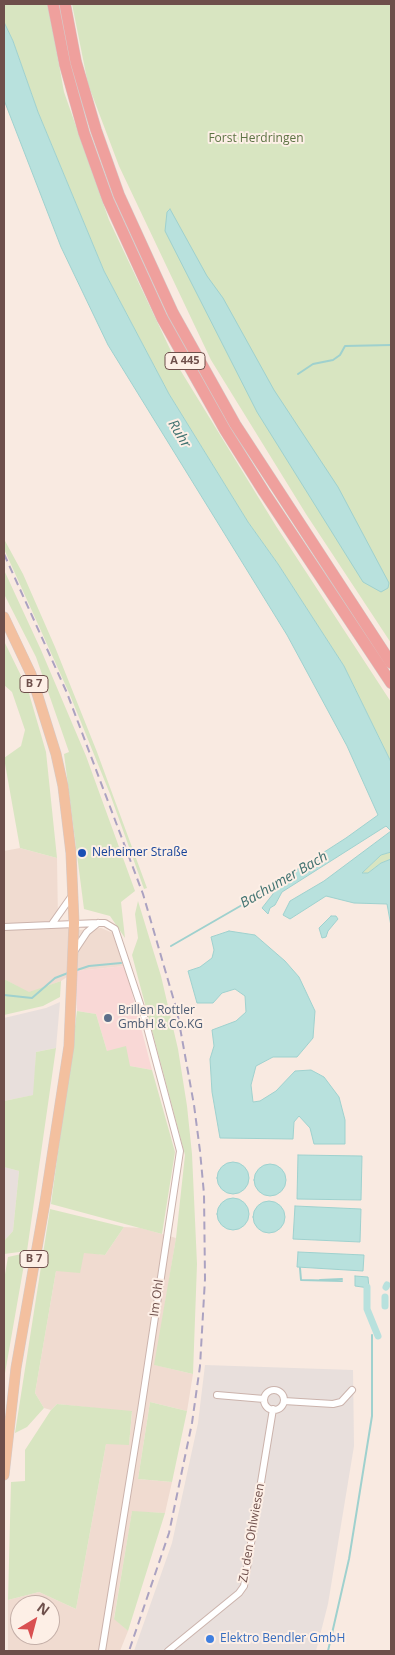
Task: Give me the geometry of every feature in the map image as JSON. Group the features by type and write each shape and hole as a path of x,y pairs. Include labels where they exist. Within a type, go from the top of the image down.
{"highway":[{"name":"A 445","path":"53,4 65,65 84,133 108,200 162,318 235,446 391,683"},
{"name":"A 445","path":"65,4 76,62 96,130 132,226 173,313 235,424 391,663"}],"main road":[{"name":"B 7","path":"4,617 44,709 56,754 67,819 74,923 68,1046 7,1418 4,1474"}],"street":[{"path":"52,924 61,914 73,894"},
{"path":"4,928 98,923"},
{"path":"73,954 80,940 98,923"},
{"name":"Im Ohl","path":"98,923 105,923 116,929 124,950 144,1016 180,1151 102,1651"},
{"path":"275,1390 282,1394 284,1401 279,1408 273,1410 268,1407 264,1399 266,1393 275,1390"},
{"path":"284,1401 333,1404 341,1402 352,1390"},
{"path":"217,1395 264,1399"},
{"name":"Zu den Ohlwiesen","path":"168,1651 239,1593 244,1586 273,1410"}],"shaded area":[{"path":"20,848 57,858 58,922 80,930 101,928 113,933 125,966 76,971 61,981 29,993 4,979 4,851"},
{"path":"125,966 152,1070 130,1066 107,1051 96,1014 77,1011 75,971"},
{"path":"60,1002 56,1048 36,1052 34,1095 4,1101 4,1018 46,1008"},
{"path":"5,1167 19,1171 13,1231 4,1241"},
{"path":"124,1227 141,1228 176,1238 155,1365 193,1374 187,1411 150,1402 138,1479 172,1482 165,1513 132,1512 114,1618 128,1631 120,1651 8,1651 8,1600 10,1599 10,1645 60,1645 60,1602 76,1609 106,1444 129,1444 132,1412 57,1404 51,1410 44,1408 35,1393 56,1271 84,1252 105,1255"},
{"path":"205,1365 353,1370 354,1446 328,1604 316,1651 134,1651 172,1543 198,1423"},
{"path":"39,1592 46,1595 27,1595"}],"green space":[{"path":"4,4 48,4 64,92 109,220 179,368 276,526 391,702 391,762 344,666 278,564 248,522 169,394 104,271 38,112 13,41 4,22"},
{"name":"Forst Herdringen","path":"72,4 391,4 391,643 306,514 211,360 119,166 88,84"},
{"path":"4,539 23,574 55,647 97,752 147,888 144,889 110,794 70,695 4,549"},
{"path":"4,570 41,650 86,756 135,891 121,902 125,938 110,916 84,909 64,754 69,752 36,657 4,594"},
{"path":"4,641 28,690 46,752 57,858 20,848 4,758 21,746 25,730 12,692 4,685"},
{"path":"391,852 391,859 381,863 368,873 362,873 381,855"},
{"path":"138,901 161,976 178,1049 187,1106 192,1154 197,1264 193,1374 154,1365 176,1238 185,1155 132,955 138,938 135,914"},
{"path":"4,979 29,992 61,981 60,997 43,1006 4,1015"},
{"path":"77,1011 96,1014 107,1051 126,1046 130,1066 152,1070 175,1152 162,1234 51,1204"},
{"path":"56,1048 27,1251 4,1254 4,1241 13,1231 19,1171 4,1167 4,1101 33,1095 36,1052"},
{"path":"50,1209 124,1227 105,1255 84,1253 80,1273 56,1271 35,1393 44,1408 27,1427 15,1433"},
{"path":"26,1253 4,1379 4,1280 8,1257"},
{"path":"150,1402 187,1411 172,1482 138,1479"},
{"path":"57,1404 132,1411 129,1445 106,1444 76,1609 60,1602 60,1595 46,1595 39,1592 27,1595 10,1595 10,1599 8,1600 11,1482 25,1481 25,1450"},
{"path":"132,1511 165,1513 128,1631 114,1619"}],"water":[{"name":"Ruhr","path":"4,22 13,41 38,112 104,271 169,394 248,522 278,564 344,666 391,762 391,831 386,826 282,892 275,905 270,908 268,914 262,908 273,894 273,885 378,815 347,746 287,635 108,345 61,247 4,100"},
{"path":"170,209 207,276 223,298 274,390 338,487 389,583 388,588 381,592 363,582 257,412 165,231 167,212"},
{"path":"391,831 391,852 381,855 362,873 368,873 381,863 391,859 391,926 387,904 354,903 326,896 290,919 283,915 290,901 324,881"},
{"path":"331,916 336,916 338,919 328,931 326,937 322,938 319,928"},
{"path":"229,931 255,935 285,961 299,977 315,1011 313,1038 297,1057 273,1057 256,1066 251,1085 253,1102 260,1101 276,1091 295,1071 311,1070 324,1077 339,1097 345,1120 345,1144 314,1144 310,1128 299,1116 294,1122 293,1139 220,1138 212,1092 210,1059 214,1046 212,1030 236,1021 246,1012 245,996 235,989 222,993 213,1003 197,1003 188,971 200,967 212,958 214,950 211,937"},
{"path":"298,1155 362,1156 361,1200 297,1199"},
{"path":"233,1162 244,1167 249,1178 244,1189 233,1194 222,1189 217,1178 222,1167"},
{"path":"270,1164 281,1169 286,1180 281,1191 270,1196 259,1191 254,1180 259,1169"},
{"path":"233,1198 244,1203 249,1214 244,1225 233,1230 222,1225 217,1214 222,1203"},
{"path":"269,1201 280,1206 285,1217 280,1228 269,1233 258,1228 253,1217 258,1206"},
{"path":"295,1206 361,1209 360,1242 293,1239"},
{"path":"298,1252 364,1255 363,1271 297,1267"},
{"path":"355,1276 368,1277 369,1288 355,1286"}],"waterway":[{"path":"298,374 313,364 333,360 340,355 345,346 391,345"},
{"name":"Bachumer Bach","path":"171,946 275,886"},
{"name":"Bachumer Bach","path":"77,970 89,966 121,963"},
{"name":"Bachumer Bach","path":"4,995 32,998 55,978 68,973"},
{"path":"300,1268 301,1280 342,1281"},
{"path":"320,1280 342,1279"},
{"path":"367,1287 367,1309 378,1336"},
{"path":"385,1297 385,1306"},
{"path":"328,1651 349,1559 372,1416 372,1335"}],"railway":[{"path":"4,554 67,693 143,894 177,1011 194,1105 200,1151 204,1194 205,1279 200,1366 192,1423 169,1533 129,1651"}],"place":[{"name":"Neheimer Straße","path":"82,853"},
{"name":"Brillen Rottler GmbH & Co.KG","path":"108,1018"},
{"name":"Elektro Bendler GmbH","path":"210,1639"}]}
